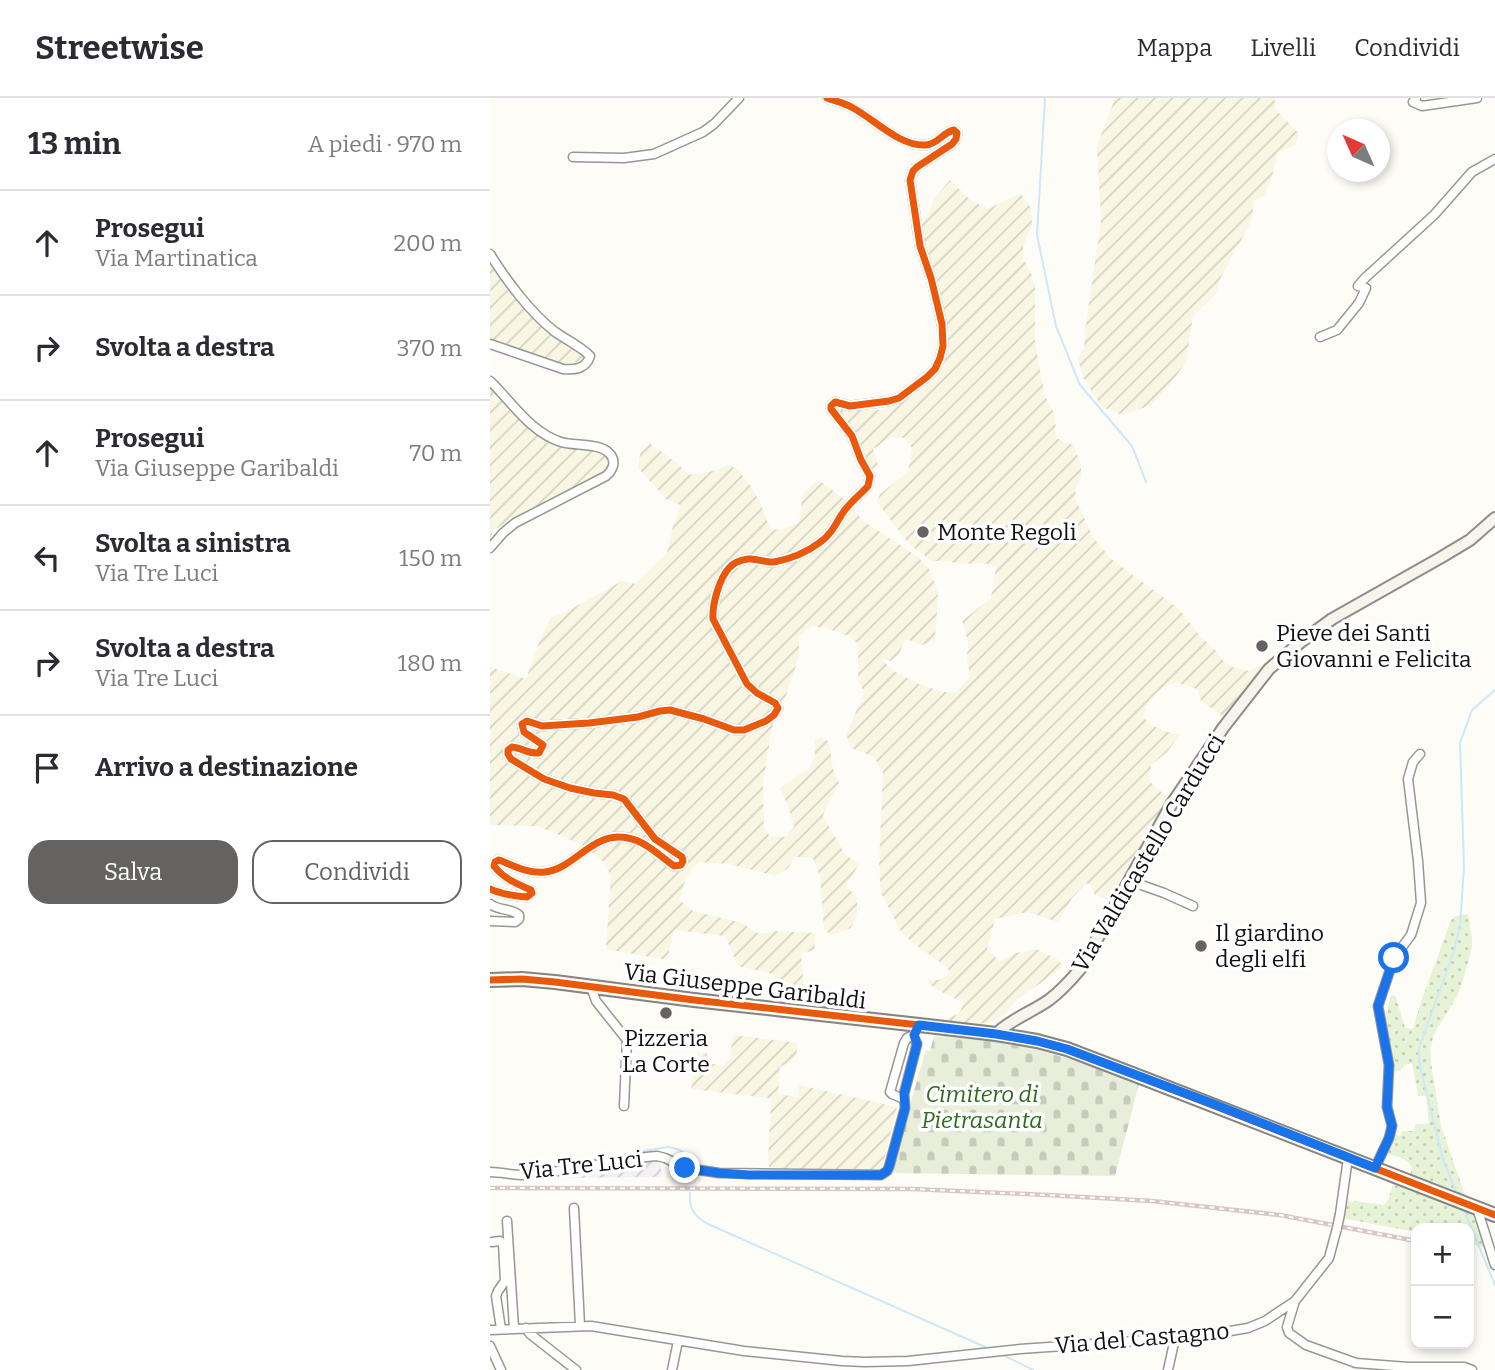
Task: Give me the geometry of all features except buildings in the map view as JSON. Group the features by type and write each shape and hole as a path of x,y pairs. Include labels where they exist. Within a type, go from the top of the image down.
{"main road":[{"name":"Via Giuseppe Garibaldi","path":"490,980 522,979 916,1030 996,1034 1037,1041 1067,1049 1495,1216"}],"street":[{"path":"573,157 624,159 654,154 703,132 739,98"},
{"path":"490,889 522,897 532,893 496,870 495,862 499,860 519,870 547,872 593,845 613,838 631,838 674,866 681,865 684,861 682,857 654,839 624,799 570,788 544,779 511,760 508,750 512,747 533,754 542,750 543,745 524,732 522,724 527,721 542,726 589,723 670,710 734,730 744,730 774,715 778,708 775,703 747,684 713,619 714,600 726,571 738,562 759,559 773,563 804,552 830,534 843,512 870,481 852,436 831,409 832,404 864,405 899,398 928,377 940,358 943,346 942,324 932,278 920,246 910,180 917,167 952,144 957,133 950,131 936,143 918,145 893,135 850,106 827,98"},
{"path":"1416,98 1413,102 1422,106 1477,98"},
{"path":"1320,337 1337,330 1359,303 1366,288 1358,286 1365,278 1434,215 1472,172 1495,159"},
{"path":"490,254 527,304 552,330 590,356 584,367 563,369 490,344"},
{"path":"490,381 518,413 552,438 563,443 605,449 614,460 612,470 606,476 515,523 490,548"},
{"name":"Via Valdicastello Carducci","path":"996,1034 1048,1000 1072,979 1090,954 1171,805 1223,728 1269,669 1332,619 1450,552 1494,521"},
{"path":"1375,1168 1392,1126 1387,1107 1389,1065 1378,1006 1394,958 1411,935 1421,903 1408,779 1413,762 1420,754"},
{"path":"1130,881 1193,906"},
{"path":"490,904 495,908 516,912 519,919 515,922 490,921"},
{"name":"Via Giuseppe Garibaldi","path":"592,987 596,1001 627,1040 624,1106"},
{"name":"Via Tre Luci","path":"904,1099 890,1091 904,1043 916,1030"},
{"name":"Via Tre Luci","path":"490,1172 523,1175 546,1173 657,1156 685,1168 719,1173 881,1175 889,1167 905,1108 904,1099 917,1044 916,1030"},
{"name":"Via del Castagno","path":"490,1330 580,1325 744,1351 908,1365 1020,1349 1175,1338 1248,1328 1265,1321 1296,1301 1329,1258 1340,1214 1348,1158"},
{"path":"1473,1206 1495,1265"},
{"path":"575,1208 580,1325"},
{"path":"507,1221 514,1328"},
{"path":"492,1242 503,1243 505,1281 496,1296 501,1329"},
{"path":"1296,1301 1287,1327 1289,1333 1306,1345 1355,1366 1464,1367 1472,1370"},
{"path":"526,1328 576,1370"},
{"path":"1168,1370 1175,1338"},
{"path":"672,1370 678,1341"},
{"path":"490,1346 501,1370"}],"shaded area":[{"path":"1115,98 1274,98 1276,110 1299,134 1295,145 1278,153 1264,196 1254,201 1252,220 1219,281 1216,294 1193,316 1186,362 1151,405 1123,415 1102,407 1084,379 1078,360 1084,346 1101,221 1097,146"},
{"path":"950,180 969,199 988,209 1020,193 1031,208 1032,224 1023,247 1023,258 1035,289 1035,341 1039,366 1045,396 1055,415 1056,438 1073,445 1081,464 1081,477 1075,498 1093,537 1110,558 1179,609 1224,662 1249,671 1266,663 1224,717 1201,701 1197,689 1176,682 1163,687 1150,699 1143,717 1151,725 1180,735 1167,752 1151,765 1149,781 1170,800 1113,901 1095,895 1086,883 1072,898 1058,922 1028,912 995,919 987,950 999,962 1016,953 1036,949 1059,960 1062,968 1016,1000 1006,1014 976,1025 933,1022 959,1014 964,1003 927,982 928,979 946,977 948,968 910,941 900,930 881,893 879,866 883,773 874,757 851,748 846,735 864,693 858,680 858,644 849,636 811,626 799,637 799,657 772,727 763,784 764,827 770,837 786,837 794,827 780,789 809,769 815,756 815,739 821,737 829,742 833,769 839,783 823,816 845,854 859,864 846,886 857,897 857,913 851,928 831,935 824,929 820,876 813,858 795,857 788,868 775,876 730,864 699,862 686,878 679,900 693,911 742,923 759,934 777,931 816,933 814,950 801,954 804,991 769,973 738,966 725,936 674,930 667,960 606,949 611,875 601,859 581,844 537,826 490,825 490,667 526,679 551,617 562,614 622,581 636,584 667,553 680,505 666,499 638,468 640,454 649,443 689,475 730,465 739,471 760,502 770,529 781,530 799,522 803,493 816,482 823,483 865,522 918,557 931,571 938,594 935,640 922,645 906,639 899,654 892,661 881,659 894,671 919,684 943,692 957,692 970,676 968,642 962,621 991,598 996,567 984,563 932,561 909,544 877,502 880,494 908,472 912,448 904,438 892,437 873,449 878,465 871,470 839,410 880,410 923,389 940,371 947,349 946,322 921,224 934,199"},
{"path":"490,263 514,296 541,326 581,353 583,358 580,361 563,365 490,341"},
{"path":"490,386 530,428 597,451 607,458 609,464 607,472 493,530 490,540"},
{"path":"733,1035 798,1043 793,1060 780,1067 778,1094 797,1097 799,1085 897,1107 882,1169 877,1172 773,1171 769,1167 768,1159 771,1100 691,1089 697,1052 706,1053 713,1064 723,1066 730,1058"},
{"path":"660,1160 662,1177 561,1178 562,1173"}],"green space":[{"path":"1468,914 1472,947 1463,981 1434,1034 1430,1049 1441,1126 1466,1198 1409,1179 1412,1168 1407,1161 1385,1154 1394,1134 1400,1136 1402,1131 1415,1131 1415,1125 1429,1123 1426,1096 1418,1095 1412,1063 1404,1065 1400,1071 1392,1072 1383,1024 1393,995 1396,997 1405,1028 1413,1029 1451,920 1456,916"},
{"name":"Cimitero di Pietrasanta","path":"934,1036 983,1038 1023,1046 1082,1063 1139,1084 1115,1176 893,1173 901,1135 926,1050 930,1051"},
{"path":"1394,1183 1469,1211 1477,1221 1486,1248 1474,1244 1474,1223 1411,1223 1411,1231 1342,1218 1346,1201 1384,1205"}],"waterway":[{"path":"1045,98 1037,235 1056,326 1080,385 1132,446 1146,482"},
{"path":"1458,1195 1443,1160 1419,1062 1419,1048 1454,951 1460,926 1464,868 1460,743 1472,710 1495,690"},
{"path":"523,1171 668,1147 682,1152 691,1164"},
{"path":"691,1173 691,1181"},
{"path":"690,1193 693,1212 708,1224 985,1347"},
{"path":"1464,1210 1495,1285"},
{"path":"1005,1356 1033,1370"}],"railway":[{"path":"490,1188 913,1189 1047,1195 1152,1201 1280,1215 1411,1240"}],"cycle path":[{"path":"490,889 522,897 532,893 498,870 494,866 499,860 527,871 545,872 566,864 594,844 616,837 640,842 674,866 681,865 682,857 655,839 624,799 570,788 544,779 511,759 508,750 512,747 539,753 543,745 524,732 522,724 527,721 542,726 589,723 670,710 734,730 744,730 774,715 778,708 775,703 747,684 713,619 719,585 729,568 737,562 748,559 771,562 786,559 819,543 827,537 845,510 868,486 870,476 852,436 831,406 835,402 850,406 899,398 927,377 940,358 943,346 942,324 920,246 910,180 913,171 952,144 957,133 954,130 946,133 937,141 926,145 907,142 850,106 827,98"},
{"path":"490,980 555,982 1037,1041 1067,1049 1495,1215"}],"place":[{"name":"Monte Regoli","path":"923,532"},
{"name":"Pieve dei Santi Giovanni e Felicita","path":"1262,646"},
{"name":"Il giardino degli elfi","path":"1201,946"},
{"name":"Pizzeria La Corte","path":"666,1013"}],"route":[{"path":"685,1168 749,1175 881,1175 889,1167 905,1108 904,1094 917,1044 914,1035 919,1025 996,1034 1067,1049 1375,1168 1392,1126 1387,1107 1389,1065 1378,1006 1394,958"}]}
